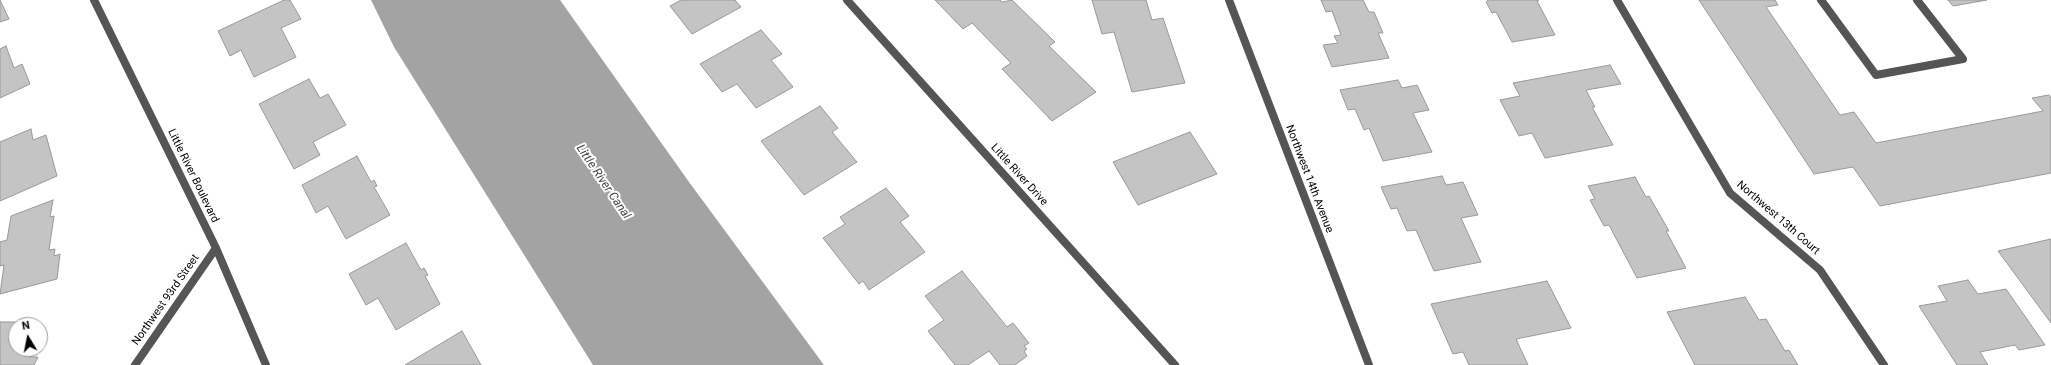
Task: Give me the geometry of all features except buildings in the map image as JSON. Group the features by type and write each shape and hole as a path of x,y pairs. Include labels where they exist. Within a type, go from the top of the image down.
{"street":[{"name":"Little River Boulevard","path":"94,0 216,248 266,365"},
{"name":"Little River Drive","path":"847,0 1175,365"},
{"name":"Northwest 14th Avenue","path":"1229,0 1369,365"},
{"name":"Northwest 13th Court","path":"1617,0 1730,193 1820,270 1884,365"},
{"path":"1821,0 1876,75 1963,59 1917,0"},
{"name":"Northwest 93rd Street","path":"135,365 216,248"}],"water":[{"name":"Little River Canal","path":"371,0 560,0 689,182 824,365 593,365 394,47"}]}
